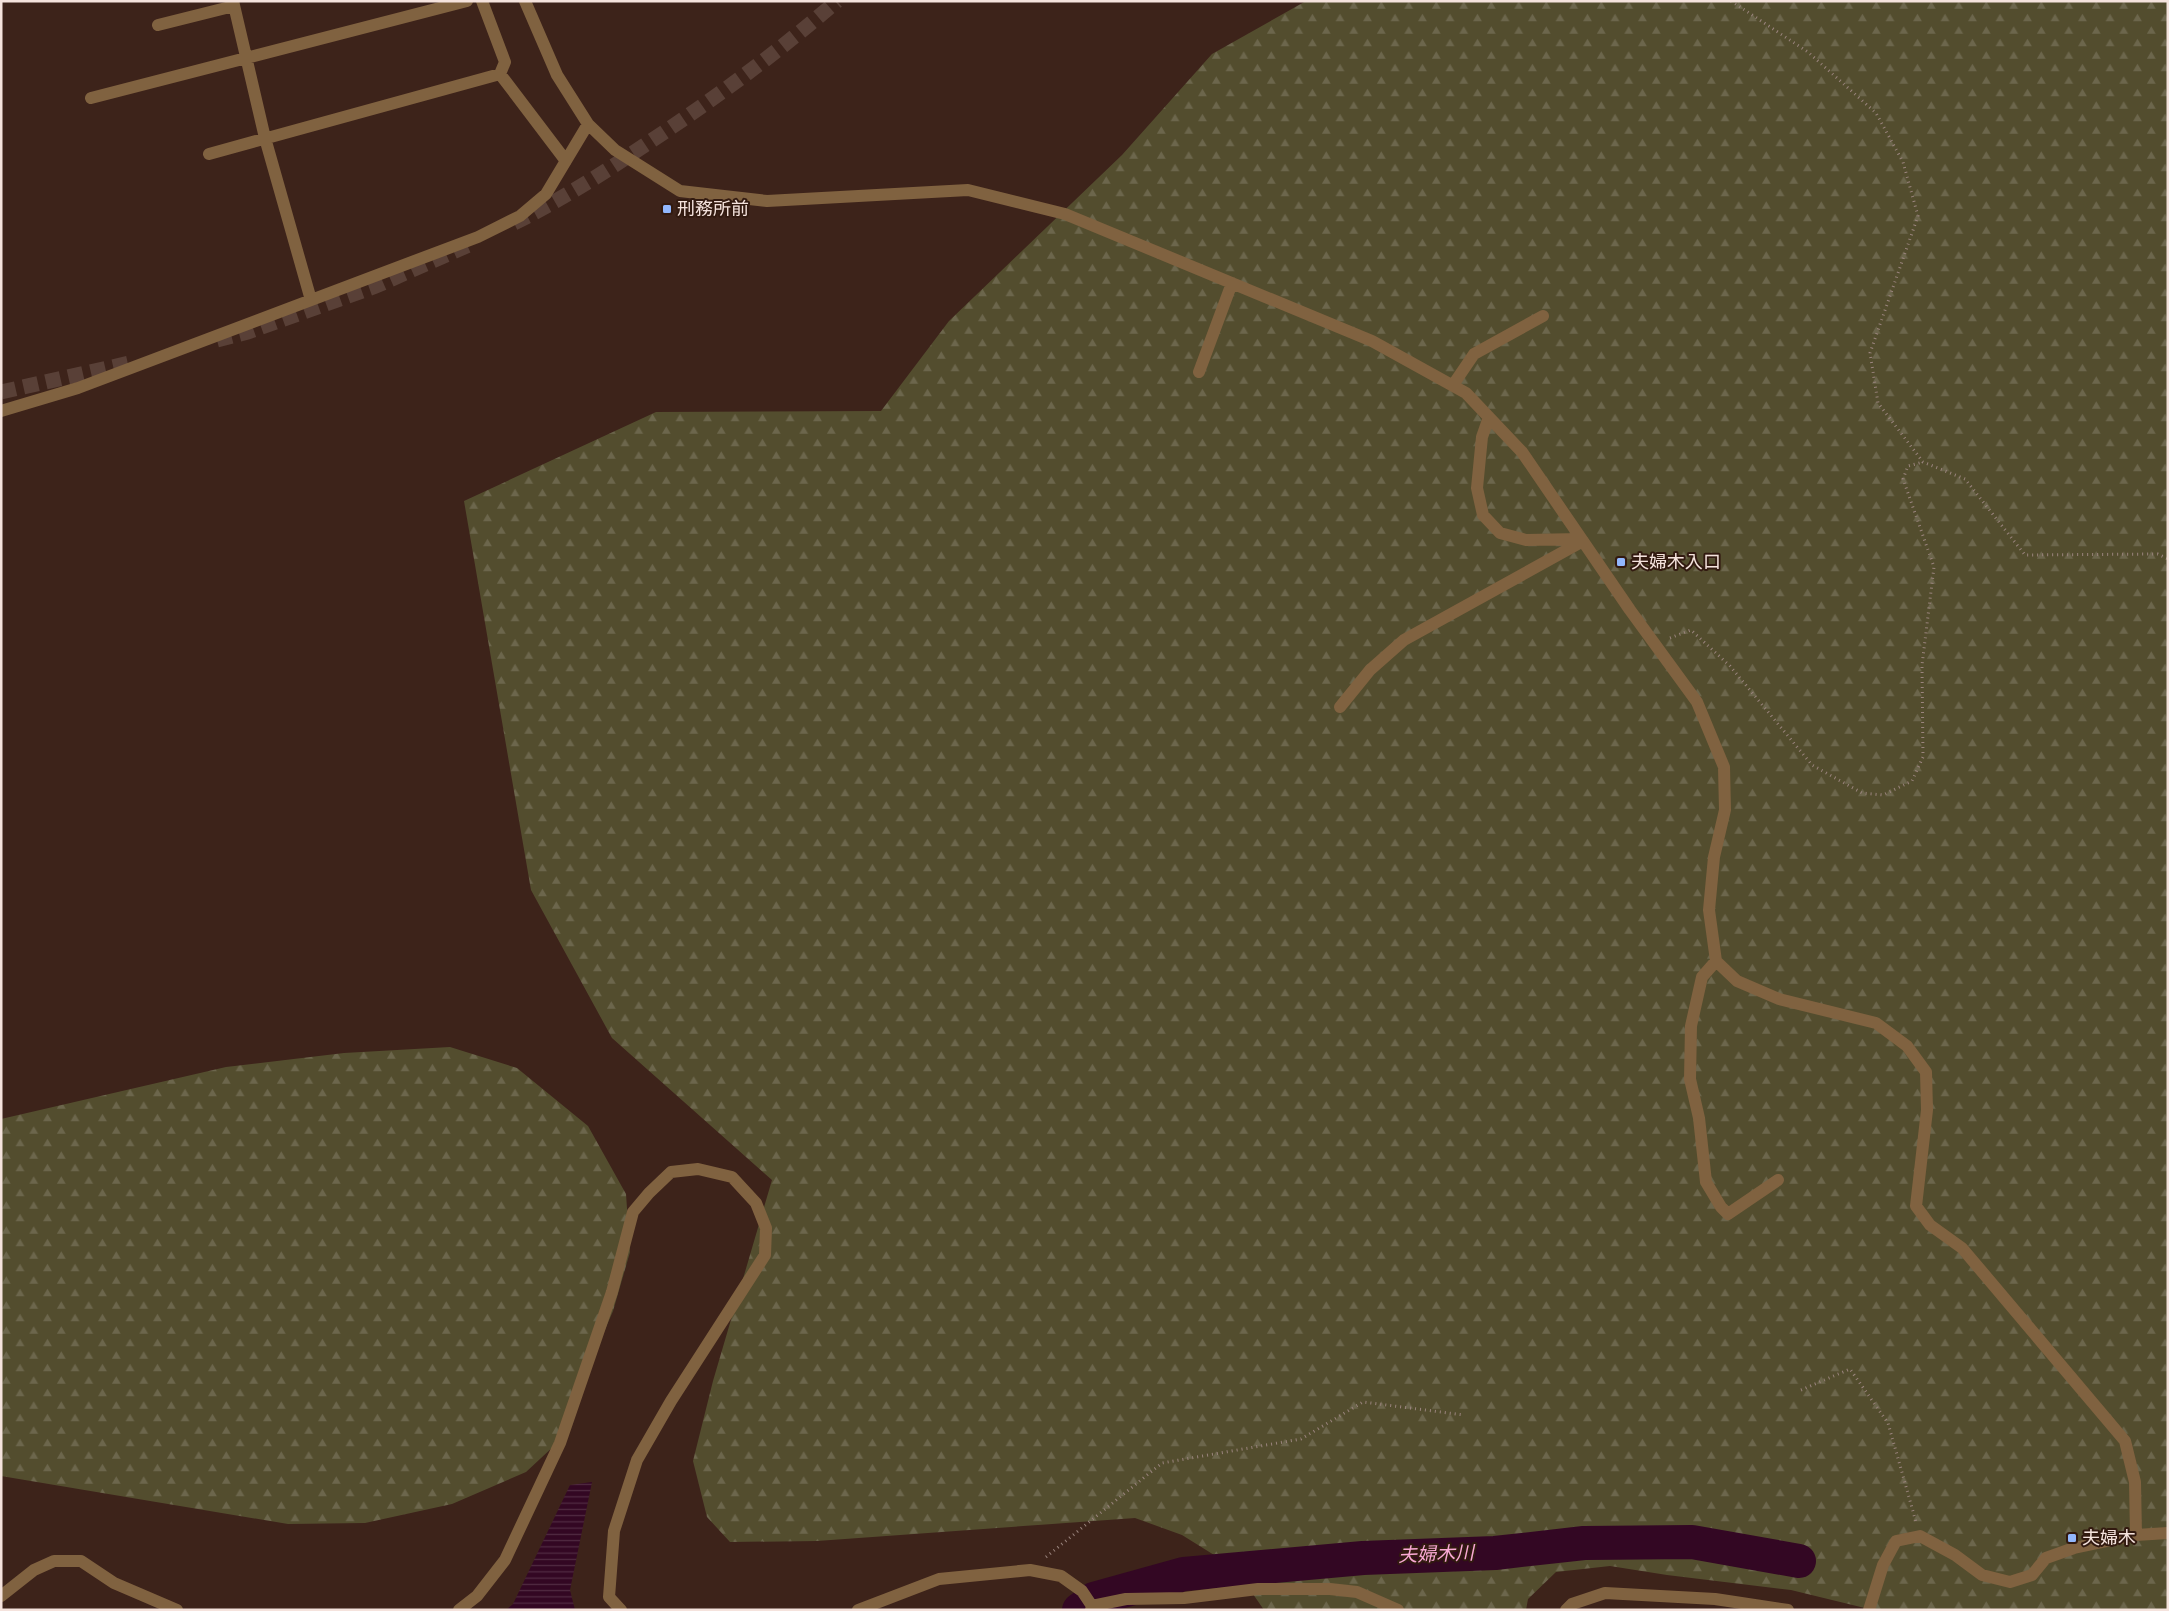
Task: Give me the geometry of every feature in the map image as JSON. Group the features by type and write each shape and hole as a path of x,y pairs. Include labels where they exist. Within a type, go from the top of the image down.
{"street":[{"path":"91,98 467,1"},
{"path":"482,1 505,62 500,74"},
{"path":"525,1 557,75 588,124 615,150 680,191 767,201 968,190 1065,214 1372,341 1466,393 1522,452 1630,610 1697,702 1724,767 1726,810 1714,857 1709,910 1716,961 1737,981 1779,999 1876,1023 1907,1046 1926,1072 1927,1110 1916,1206 1930,1225 1962,1248 2125,1442 2135,1482 2136,1534"},
{"path":"158,26 233,4 266,138 311,300"},
{"path":"209,154 500,74"},
{"path":"500,74 566,161"},
{"path":"1,411 78,388 478,236 520,216 546,194 588,124"},
{"path":"1199,372 1232,283"},
{"path":"1452,385 1474,354 1543,316"},
{"path":"1489,417 1482,437 1477,488 1483,515 1500,533 1526,540 1582,540"},
{"path":"1340,707 1370,670 1404,640 1582,540"},
{"path":"1716,961 1702,977 1691,1026 1690,1079 1699,1118 1706,1182 1721,1207 1728,1214 1778,1180"},
{"path":"459,1610 477,1596 505,1560 560,1442 612,1292 633,1212 671,1172 698,1169 732,1177 756,1202 766,1228 765,1255 671,1401 637,1460 614,1531 609,1597 621,1610"},
{"path":"1869,1610 1882,1565 1896,1541 1920,1536 1954,1555 1982,1576 2010,1582 2032,1575 2046,1558 2074,1548 2136,1534 2168,1533"},
{"path":"1,1596 34,1570 54,1561 81,1561 114,1583 178,1610"},
{"path":"858,1610 939,1579 1030,1570 1061,1576 1082,1591 1092,1608 1126,1599 1184,1598 1258,1589 1330,1589 1357,1592 1398,1610"},
{"path":"1566,1610 1572,1604 1605,1593 1716,1599 1788,1610"}],"path":[{"path":"1731,1 1808,52 1876,113 1903,162 1918,216 1870,353 1878,402 1923,462 1965,479 2026,554 2158,554 2168,560"},
{"path":"1655,644 1691,630 1730,666 1812,765 1862,793 1883,795 1912,781 1923,757 1922,665 1934,567 1903,479 1908,466 1923,462"},
{"path":"1801,1390 1850,1369 1888,1423 1920,1536"},
{"path":"1030,1570 1162,1464 1301,1439 1363,1402 1464,1415"}],"green space":[{"path":"1306,1 2168,1 2168,1610 1873,1610 1791,1590 1610,1566 1556,1572 1528,1599 1526,1610 1264,1610 1235,1568 1182,1535 1135,1518 817,1541 730,1542 707,1517 693,1461 713,1381 772,1180 612,1038 531,890 464,501 656,412 881,411 949,321 1122,155 1212,54"},
{"path":"450,1047 517,1068 588,1126 626,1194 630,1252 613,1311 555,1445 526,1472 452,1504 365,1523 288,1524 1,1476 1,1119 226,1067 344,1053"}],"shaded area":[{"path":"592,1482 570,1590 575,1610 506,1610 513,1604 570,1485"}],"waterway":[{"name":"夫婦木川","path":"1079,1610 1094,1599 1184,1574 1363,1558 1495,1553 1584,1543 1692,1542 1799,1561"}],"tunnel":[{"path":"514,223 549,205 616,165 673,126 768,57 837,1"},
{"path":"217,340 248,332 376,286 471,244"},
{"path":"1,392 134,362"}],"place":[{"name":"刑務所前","path":"667,209"},
{"name":"夫婦木入口","path":"1621,562"},
{"name":"夫婦木","path":"2072,1538"}]}
